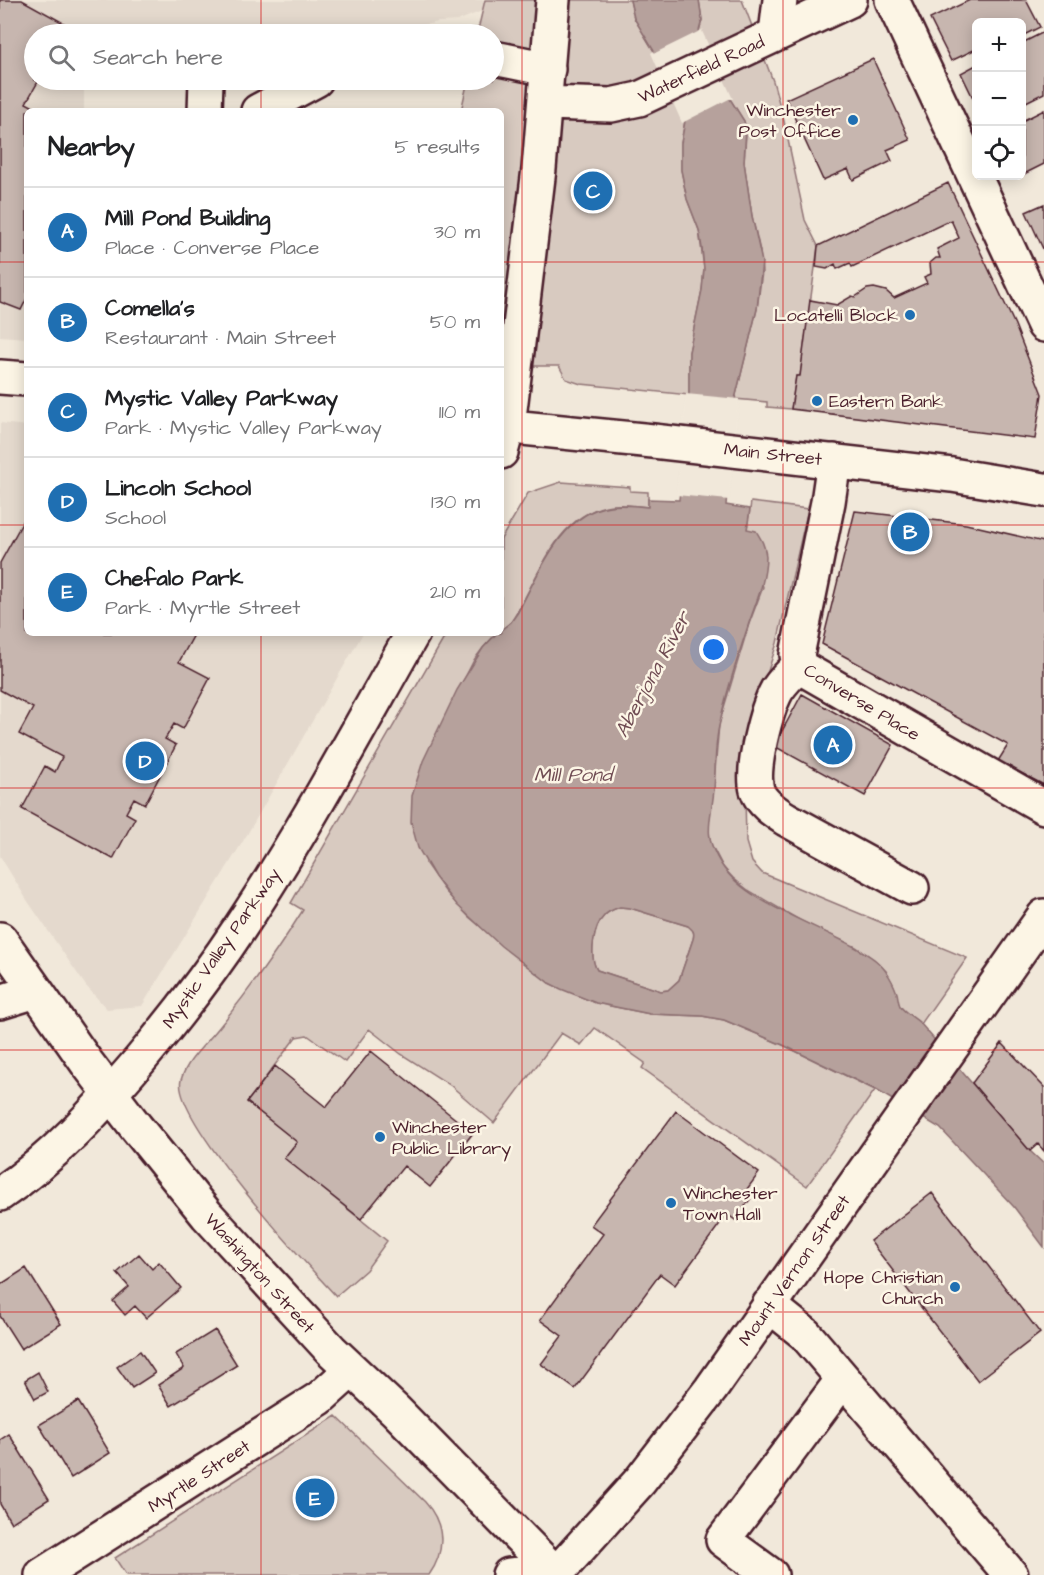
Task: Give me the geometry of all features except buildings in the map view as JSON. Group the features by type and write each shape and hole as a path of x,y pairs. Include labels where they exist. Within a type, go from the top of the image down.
{"main road":[{"path":"504,427 545,103 554,0"},
{"path":"776,34 780,0"},
{"name":"Waterfield Road","path":"545,103 611,105 639,99 850,0"},
{"path":"892,0 1044,325"},
{"path":"504,60 548,69"},
{"path":"205,108 206,90"},
{"path":"264,108 297,90"},
{"path":"0,377 24,380"},
{"name":"Main Street","path":"504,435 653,441 973,478 1044,490"},
{"name":"Converse Place","path":"834,461 826,514 797,655 799,666 1044,807"},
{"name":"Mystic Valley Parkway","path":"0,1194 72,1135 111,1094 189,999 242,925 279,867 411,636"},
{"path":"799,666 777,690 765,724 756,774 760,797 786,819 912,888"},
{"name":"Mount Vernon Street","path":"557,1574 640,1481 673,1439 1044,916"},
{"name":"Washington Street","path":"0,939 111,1094 207,1215 350,1371 396,1411 557,1574"},
{"path":"0,1002 36,991"},
{"path":"769,1305 805,1334 1011,1575"},
{"name":"Myrtle Street","path":"42,1575 320,1398 350,1371"},
{"path":"771,1575 723,1540 843,1379"},
{"path":"509,1575 540,1571 557,1574"}],"shaded area":[{"path":"0,0 485,0 482,11 457,21 429,24 24,24 24,90 84,90 84,108 24,108 24,338 0,336"},
{"path":"485,0 630,0 634,18 654,51 685,121 681,143 681,170 687,199 699,230 704,269 689,352 689,395 581,384 566,379 559,366 504,366 504,108 462,108 466,90 504,90 504,24 479,24"},
{"path":"699,0 742,0 773,81 805,220 818,246 800,376 796,376 791,409 767,407 767,402 735,399 757,309 762,272 744,162 746,135 744,121 730,99 699,31 702,20"},
{"path":"0,423 24,426 24,636 361,636 248,833 142,1006 107,1009 86,986 0,856"},
{"path":"561,482 630,487 630,491 648,492 648,507 606,506 588,513 573,524 549,553 511,622 504,628 504,534 528,493"},
{"path":"751,502 808,509 777,643 760,696 745,794 746,842 752,862 762,873 967,958 921,1024 899,1005 894,986 886,971 874,959 856,947 801,921 748,890 723,867 710,842 708,817 713,795 719,724 749,624 763,587 747,530"},
{"path":"445,636 494,636 474,660 435,737 426,864 445,891 469,917 549,983 596,1003 650,1014 702,1016 724,1020 783,1045 875,1090 807,1186 642,1068 645,1063 595,1028 581,1045 561,1033 494,1123 450,1085 401,1054 369,1029 345,1062 307,1035 296,1037 247,1102 297,1142 285,1158 387,1241 366,1270 336,1296 272,1224 218,1156 197,1125 184,1099 181,1080 193,1058 254,983 303,910 291,903"},
{"path":"620,907 688,926 693,931 693,939 679,980 668,990 661,991 597,970 593,951 597,927 606,914"},
{"path":"336,1416 432,1510 440,1528 441,1538 438,1557 429,1575 126,1575 115,1558"}],"water":[{"name":"Mill Pond","path":"630,0 699,0 702,20 699,31 746,128 744,162 762,262 757,309 735,399 726,505 750,509 747,529 756,531 764,545 766,565 718,730 709,828 711,844 721,864 733,879 750,892 790,915 854,946 883,968 895,988 900,1006 921,1024 1030,1151 1044,1164 1044,1247 1014,1207 940,1128 876,1090 783,1045 724,1020 702,1016 650,1014 596,1003 549,983 501,946 457,905 435,877 418,848 411,822 412,796 423,761 457,690 483,648 494,636 504,636 504,628 518,612 553,547 578,520 593,511 615,505 648,507 648,499 679,500 689,395 689,352 704,269 699,230 687,199 681,170 681,143 685,121 654,51 634,18","holes":["630,908 688,926 693,931 693,939 679,980 668,990 661,991 597,970 593,958 595,934 600,921 613,909"]}],"pier":[{"path":"704,29 702,31 733,99 682,123 651,53"},
{"path":"686,394 739,399 729,500 676,495"}],"place":[{"name":"Winchester Post Office","path":"853,120"},
{"name":"Mystic Valley Parkway","path":"593,191"},
{"name":"Locatelli Block","path":"910,315"},
{"name":"Eastern Bank","path":"817,401"},
{"name":"Comella's","path":"910,532"},
{"name":"Mill Pond Building","path":"833,745"},
{"name":"Lincoln School","path":"145,761"},
{"name":"Winchester Public Library","path":"380,1137"},
{"name":"Winchester Town Hall","path":"671,1203"},
{"name":"Hope Christian Church","path":"955,1287"},
{"name":"Chefalo Park","path":"315,1498"}],"water label":[{"name":"Aberjona River","path":"652,674"}]}
